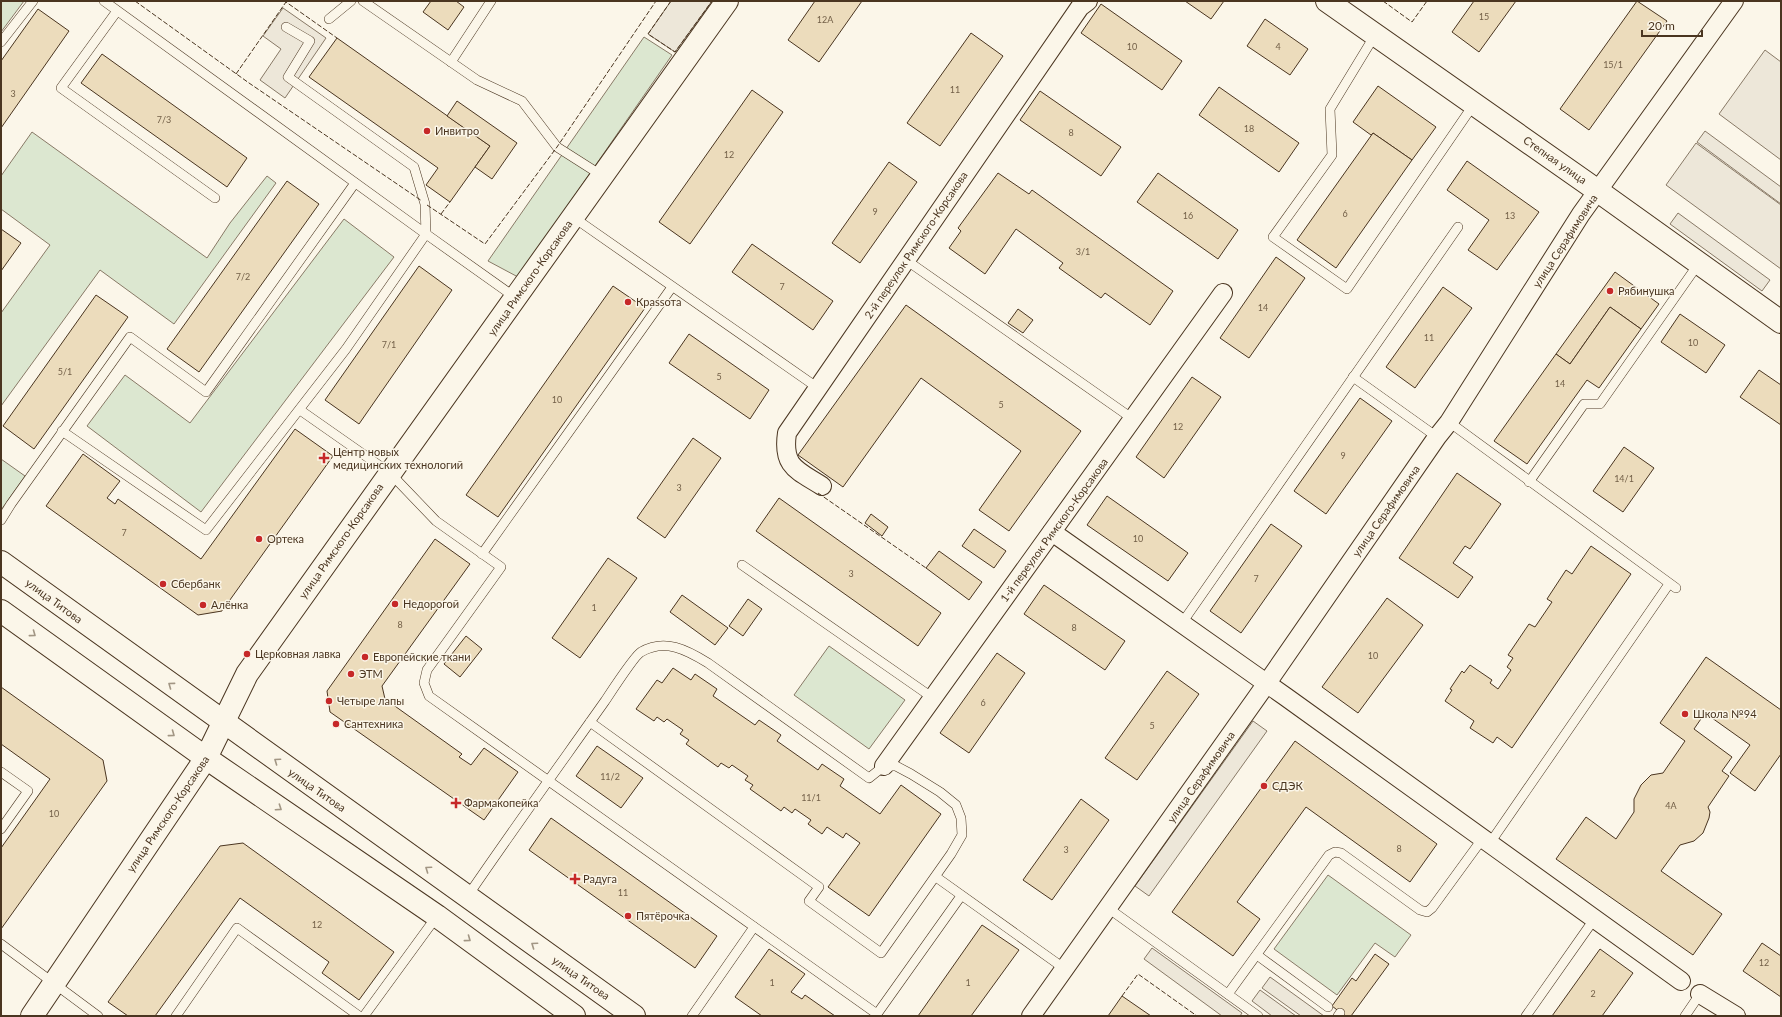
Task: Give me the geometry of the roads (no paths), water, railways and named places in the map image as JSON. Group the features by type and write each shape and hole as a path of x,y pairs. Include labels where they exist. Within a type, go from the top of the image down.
{"street":[{"name":"улица Римского-Корсакова","path":"32,1016 206,758 247,674 516,298 601,175 727,1"},
{"name":"2-й переулок Римского-Корсакова","path":"822,486 793,467 787,458 785,447 787,433 1080,7 1088,1"},
{"name":"Степная улица","path":"1327,1 1598,191 1781,322"},
{"name":"улица Серафимовича","path":"1031,1016 1267,683 1437,437 1449,422 1581,214 1734,1"},
{"name":"1-й переулок Римского-Корсакова","path":"884,766 1223,293"},
{"path":"1052,532 1267,683 1681,981"},
{"name":"улица Титова","path":"1,562 223,723 634,1016"},
{"path":"1,611 206,758 437,916 574,1016"},
{"path":"1700,994 1736,1016"}],"lane":[{"path":"1,42 33,1"},
{"path":"104,1 516,298"},
{"path":"329,19 352,1"},
{"path":"363,1 477,80 522,101 556,147 601,175"},
{"path":"451,62 491,1"},
{"path":"117,10 61,88 215,198"},
{"path":"62,431 206,530 346,349 426,234 426,204 414,167 288,77 310,41 286,27"},
{"path":"1375,35 1330,109 1332,155 1272,237 1347,289 1474,104"},
{"path":"1,520 62,431 130,337 206,392 355,183"},
{"path":"573,217 818,388"},
{"path":"1182,623 1458,227"},
{"path":"906,260 1133,419"},
{"path":"1529,482 1584,404 1600,404 1699,263"},
{"path":"482,554 672,287"},
{"path":"1353,377 1437,437"},
{"path":"300,410 390,473 436,521 501,567 427,670 424,683 429,696 877,1014 961,896"},
{"path":"1228,994 1329,855 1334,852 1342,853 1420,910 1428,912 1486,840 1672,586 1449,422"},
{"path":"742,566 934,698"},
{"path":"467,897 639,652 656,646 673,646 691,653 708,663 870,778 884,766 896,766 911,774 940,792 956,806 961,818 962,835 936,877 881,953 809,901 819,887 590,722"},
{"path":"1,772 28,791 1,828"},
{"path":"936,877 1064,969"},
{"path":"1108,908 1255,1015"},
{"path":"364,1016 437,916"},
{"path":"1526,1016 1595,918"},
{"path":"692,1016 754,927"},
{"path":"176,1016 237,928 359,1016"},
{"path":"1,944 98,1016"},
{"path":"1257,955 1328,1007"},
{"path":"1685,1016 1700,994"}],"place":[{"name":"Инвитро","path":"427,131"},
{"name":"Рябинушка","path":"1610,291"},
{"name":"Краssота","path":"628,302"},
{"name":"Центр новых медицинских технологий","path":"324,458"},
{"name":"Ортека","path":"259,539"},
{"name":"Сбербанк","path":"163,584"},
{"name":"Недорогой","path":"395,604"},
{"name":"Алёнка","path":"203,605"},
{"name":"Церковная лавка","path":"247,654"},
{"name":"Европейские ткани","path":"365,657"},
{"name":"ЭТМ","path":"351,674"},
{"name":"Четыре лапы","path":"329,701"},
{"name":"Школа №94","path":"1685,714"},
{"name":"Сантехника","path":"336,724"},
{"name":"СДЭК","path":"1264,786"},
{"name":"Фармакопейка","path":"456,803"},
{"name":"Радуга","path":"575,879"},
{"name":"Пятёрочка","path":"628,916"}]}
